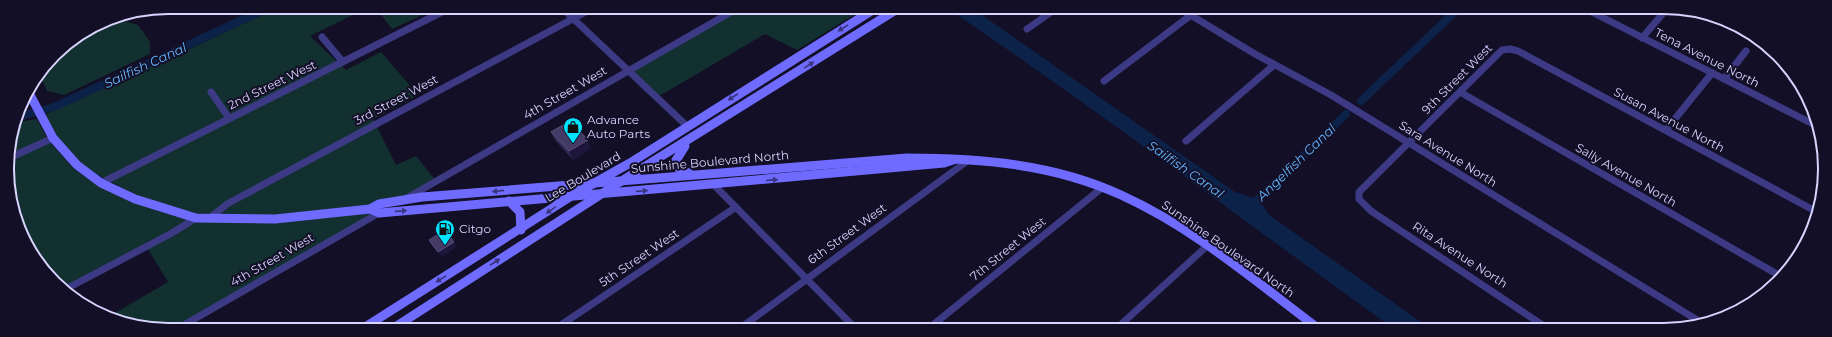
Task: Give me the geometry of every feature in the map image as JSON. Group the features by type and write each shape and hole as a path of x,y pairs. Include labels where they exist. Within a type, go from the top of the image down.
{"street":[{"name":"2nd Street West","path":"101,183 342,62 433,14"},
{"path":"568,14 688,127"},
{"name":"3rd Street West","path":"211,217 227,204 582,14"},
{"name":"4th Street West","path":"404,199 727,14"},
{"name":"Lee Boulevard","path":"372,323 521,230 573,195 688,127 867,14"},
{"name":"Lee Boulevard","path":"403,323 620,182 690,140 890,14"},
{"path":"1027,29 1048,14"},
{"name":"Tena Avenue North","path":"1596,14 1811,123"},
{"path":"1642,38 1662,14"},
{"path":"1104,81 1191,15"},
{"name":"Sara Avenue North","path":"1191,15 1274,64 1313,84 1696,319"},
{"path":"322,37 342,62"},
{"name":"9th Street West","path":"1359,199 1359,192 1502,50 1510,49"},
{"name":"Susan Avenue North","path":"1510,49 1542,64 1813,210"},
{"path":"1724,79 1746,51"},
{"path":"1186,141 1274,64"},
{"path":"1666,130 1712,73"},
{"path":"211,92 229,118"},
{"name":"Sally Avenue North","path":"1460,92 1777,274"},
{"name":"Sunshine Boulevard North","path":"31,97 42,120 53,138 77,165 101,183 135,199 196,218 275,219 509,201 843,174 944,163 958,159"},
{"path":"14,156 53,138"},
{"path":"690,140 680,152 675,162 678,169 682,172 700,174"},
{"name":"Sunshine Boulevard North","path":"374,211 379,204 404,199 620,182 830,163 942,157 1002,161 1041,168 1076,177 1148,207 1207,246 1302,323"},
{"path":"830,163 843,174 849,168 896,162 908,158"},
{"name":"6th Street West","path":"747,323 970,159"},
{"path":"714,185 850,323"},
{"name":"7th Street West","path":"935,323 1103,187"},
{"name":"Rita Avenue North","path":"1359,199 1371,211 1539,323"},
{"path":"509,201 520,212 521,230"},
{"name":"5th Street West","path":"564,323 736,207"},
{"name":"4th Street West","path":"187,323 374,211"},
{"path":"70,288 172,233 196,218"},
{"path":"1123,323 1207,246"}],"green space":[{"path":"264,14 355,14 310,36 346,70 381,52 418,95 373,119 396,165 416,156 437,182 414,195 368,206 257,216 213,213 198,214 138,196 91,171 81,163 57,136 45,115 119,78 173,57"},
{"path":"380,14 425,14 392,29"},
{"path":"727,14 855,14 797,50 765,34 656,98 628,71"},
{"path":"123,21 138,25 150,42 150,54 64,95 47,91 42,80 52,67 74,46 100,30"},
{"path":"37,119 48,140 73,168 98,186 131,202 233,222 274,223 367,213 374,215 194,323 158,323 129,318 115,313 168,282 148,249 72,289 59,278 46,263 35,246 26,228 19,208 14,179 14,158 21,121"}],"water":[{"path":"956,14 981,14 1235,192 1258,201 1272,217 1422,323 1386,323 1004,47"}],"building":[{"path":"570,121 588,140 569,151 551,132"},
{"path":"445,230 454,242 438,252 429,240"}],"waterway":[{"name":"Sailfish Canal","path":"23,116 54,107 255,14"},
{"name":"Angelfish Canal","path":"1361,101 1453,14"},
{"name":"Angelfish Canal","path":"1250,207 1346,114"}],"place":[{"name":"Advance Auto Parts","path":"573,144"},
{"name":"Citgo","path":"445,246"}]}
